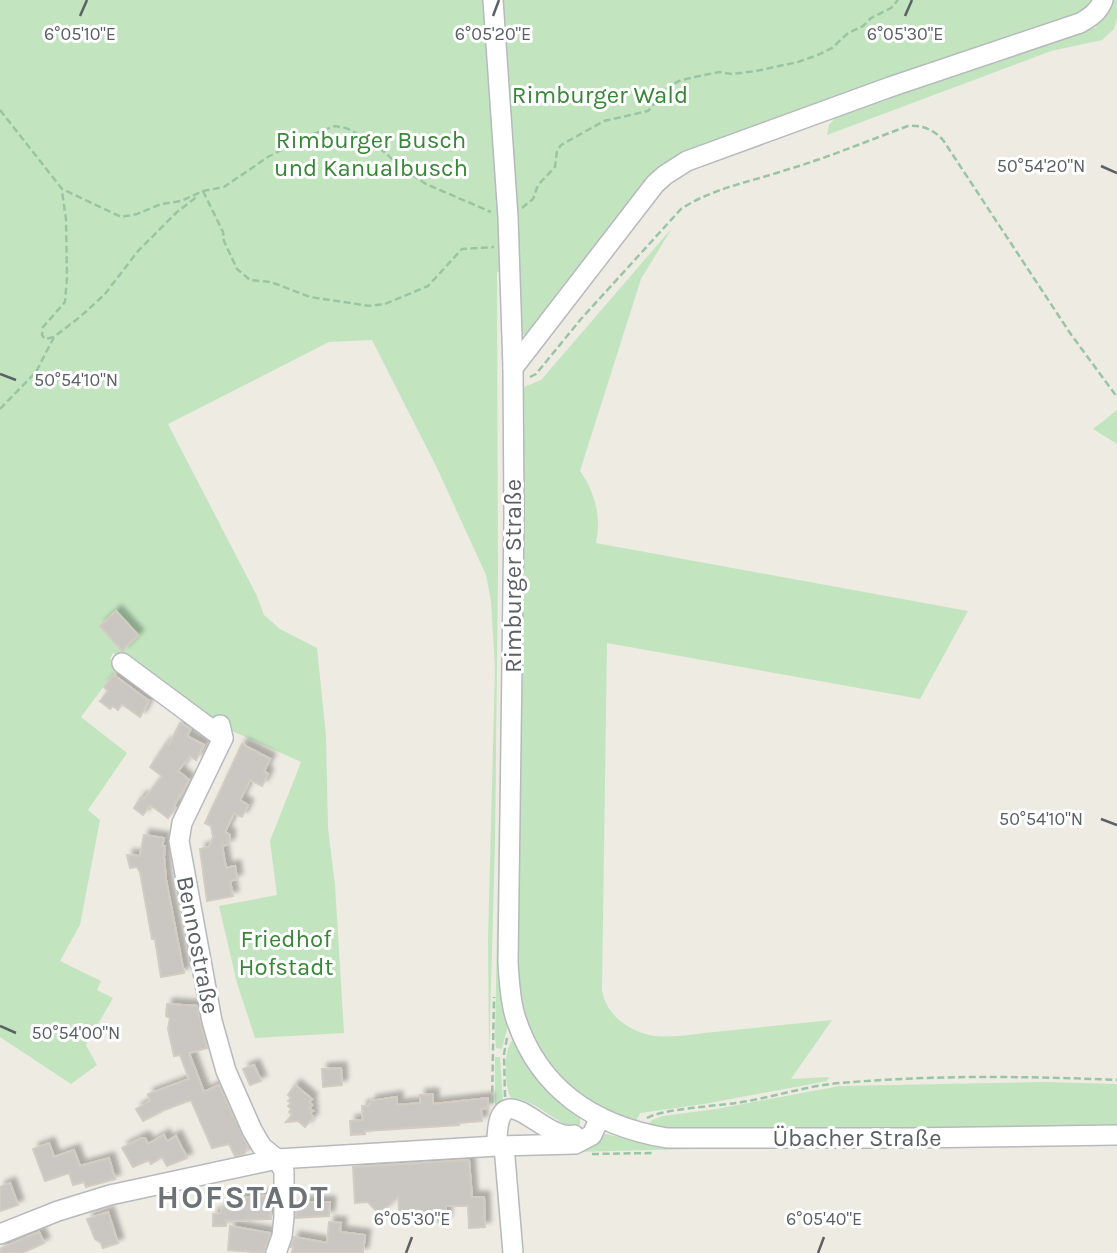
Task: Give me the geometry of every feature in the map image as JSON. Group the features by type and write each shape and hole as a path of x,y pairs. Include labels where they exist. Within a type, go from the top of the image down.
{"street":[{"name":"Rimburger Straße","path":"492,0 508,217 513,375 514,515 508,962 511,997 519,1025 538,1066 568,1098 600,1117"},
{"path":"513,375 655,184 687,160 890,87 1080,23 1090,18 1103,0"},
{"name":"Bennostraße","path":"122,663 222,732 182,823 179,841 212,1021 226,1071 252,1130 262,1147 277,1159"},
{"path":"513,1253 496,1129 499,1118 507,1110 520,1110 552,1132 568,1136 584,1132 600,1117"},
{"path":"0,1234 58,1211 110,1195 277,1159 575,1144 592,1135 600,1117"},
{"name":"Übacher Straße","path":"600,1117 639,1133 667,1138 1117,1135"},
{"path":"524,1145 532,1138 534,1119"},
{"path":"276,1253 282,1236 285,1191 284,1171 277,1159"}],"path":[{"path":"0,110 62,189 121,217 224,187 276,153 335,126 346,128 372,141 402,168 426,184 508,217 533,200 538,185 555,167 557,151 563,144 604,121 648,111 669,86 681,80 719,72 732,75 756,71 818,55 832,48 848,33 863,26 871,18 891,8 898,0"},
{"path":"513,375 536,374 661,229 681,209 699,197 917,125 933,131 943,140 1070,333 1117,397"},
{"path":"54,337 45,339 42,335 43,327 65,302 67,278 62,189"},
{"path":"203,191 237,269 243,275 256,282 271,282 316,298 370,306 385,304 428,286 462,249 509,248"},
{"path":"0,409 36,372 54,337 104,294 138,251 177,212 203,191"},
{"path":"507,1110 503,1054 509,1033 519,1025"},
{"path":"639,1133 646,1120 654,1114 742,1102 840,1083 986,1078 1117,1080"}],"green space":[{"path":"0,0 1095,0 1092,9 688,154 529,337 520,334 509,1021 502,1049 496,1048 495,1037 503,606 503,316 501,271 497,272 498,574 489,1058 488,941 495,667 491,601 486,575 437,468 372,340 329,342 168,424 257,596 264,615 280,629 317,648 326,736 328,828 335,885 344,1033 255,1038 237,983 219,906 277,895 270,841 301,762 219,725 142,669 131,657 128,661 113,653 110,659 120,665 81,717 127,753 88,810 100,820 80,925 60,961 101,981 97,990 113,998 86,1045 97,1065 71,1084 0,1037"},
{"path":"1111,0 1117,0 1117,18 1114,29 1102,40 1051,51 827,135 829,125 836,117 1041,42 1077,30 1096,28 1094,22"},
{"path":"672,228 641,279 580,471 596,506 596,543 968,611 920,699 607,643 602,990 608,1006 625,1024 657,1036 682,1036 832,1020 791,1079 829,1077 827,1081 640,1113 635,1123 603,1110 566,1085 533,1038 525,1020 516,982 518,758 522,696 519,673 519,389 541,380"},
{"path":"1117,410 1117,444 1093,429"},
{"path":"513,1039 566,1107 580,1118 580,1124 575,1128 528,1102 511,1098 506,1068 507,1051"},
{"path":"495,1057 500,1057 503,1100 497,1107 495,1105"},
{"path":"1046,1082 1117,1084 1117,1127 705,1133 648,1127 652,1120 663,1116 840,1086"},
{"path":"606,1134 641,1142 771,1147 573,1152"}],"building":[{"path":"116,611 138,635 122,651 100,626"},
{"path":"114,675 149,701 140,717 122,704 118,710 113,706 110,709 100,701 108,691 104,687"},
{"path":"180,723 191,729 187,736 204,745 196,760 190,756 178,771 189,780 174,806 176,808 168,818 150,805 143,815 134,808 162,776 150,767 166,743 169,745"},
{"path":"242,744 270,759 264,771 268,774 262,786 250,780 240,800 248,805 242,817 234,813 225,832 230,835 229,844 222,846 226,868 235,866 237,879 230,881 233,896 207,901 200,849 209,847 213,837 211,826 205,823"},
{"path":"144,835 164,838 162,846 165,846 166,880 184,973 161,977 140,872 137,867 130,868 127,855 140,856"},
{"path":"167,1004 197,1006 207,1048 189,1053 204,1092 219,1085 248,1147 244,1154 235,1156 229,1144 212,1148 191,1100 143,1121 136,1109 150,1101 148,1094 189,1079 180,1055 174,1056 168,1029 170,1018 166,1016"},
{"path":"254,1065 261,1081 250,1085 243,1069"},
{"path":"341,1068 342,1085 323,1087 322,1069"},
{"path":"295,1085 312,1099 309,1108 313,1111 310,1113 313,1117 305,1127 298,1121 286,1122 292,1115 288,1106 291,1098 288,1095"},
{"path":"433,1094 433,1104 488,1098 488,1108 481,1109 482,1121 365,1131 365,1134 351,1135 350,1121 363,1120 362,1106 369,1106 371,1101 397,1097 397,1105 420,1103 420,1095"},
{"path":"164,1135 167,1141 176,1136 187,1158 167,1166 162,1157 151,1164 149,1160 133,1167 122,1148 141,1138 145,1138 148,1144"},
{"path":"49,1143 54,1157 74,1150 80,1166 109,1158 115,1179 86,1187 84,1182 73,1185 69,1173 45,1181 33,1149"},
{"path":"469,1160 472,1197 484,1197 485,1227 469,1228 468,1206 446,1206 446,1221 421,1223 421,1218 400,1220 398,1197 379,1214 368,1202 355,1203 353,1167"},
{"path":"10,1183 18,1205 0,1211 0,1187"},
{"path":"269,1195 271,1219 226,1221 226,1226 213,1226 213,1214 221,1213 221,1209 225,1208 224,1200"},
{"path":"296,1202 330,1202 329,1216 296,1218"},
{"path":"108,1212 118,1243 103,1248 95,1239 87,1219"},
{"path":"329,1222 341,1223 340,1232 365,1235 363,1253 292,1253 294,1237 327,1243"},
{"path":"230,1226 270,1233 264,1253 228,1250"},
{"path":"39,1232 44,1243 22,1253 0,1253 0,1249"}],"district":[{"name":"HOFSTADT","path":"243,1197"}],"park label":[{"name":"Rimburger Wald","path":"600,95"},
{"name":"Rimburger Busch und Kanualbusch","path":"371,154"},
{"name":"Friedhof Hofstadt","path":"286,953"}]}
